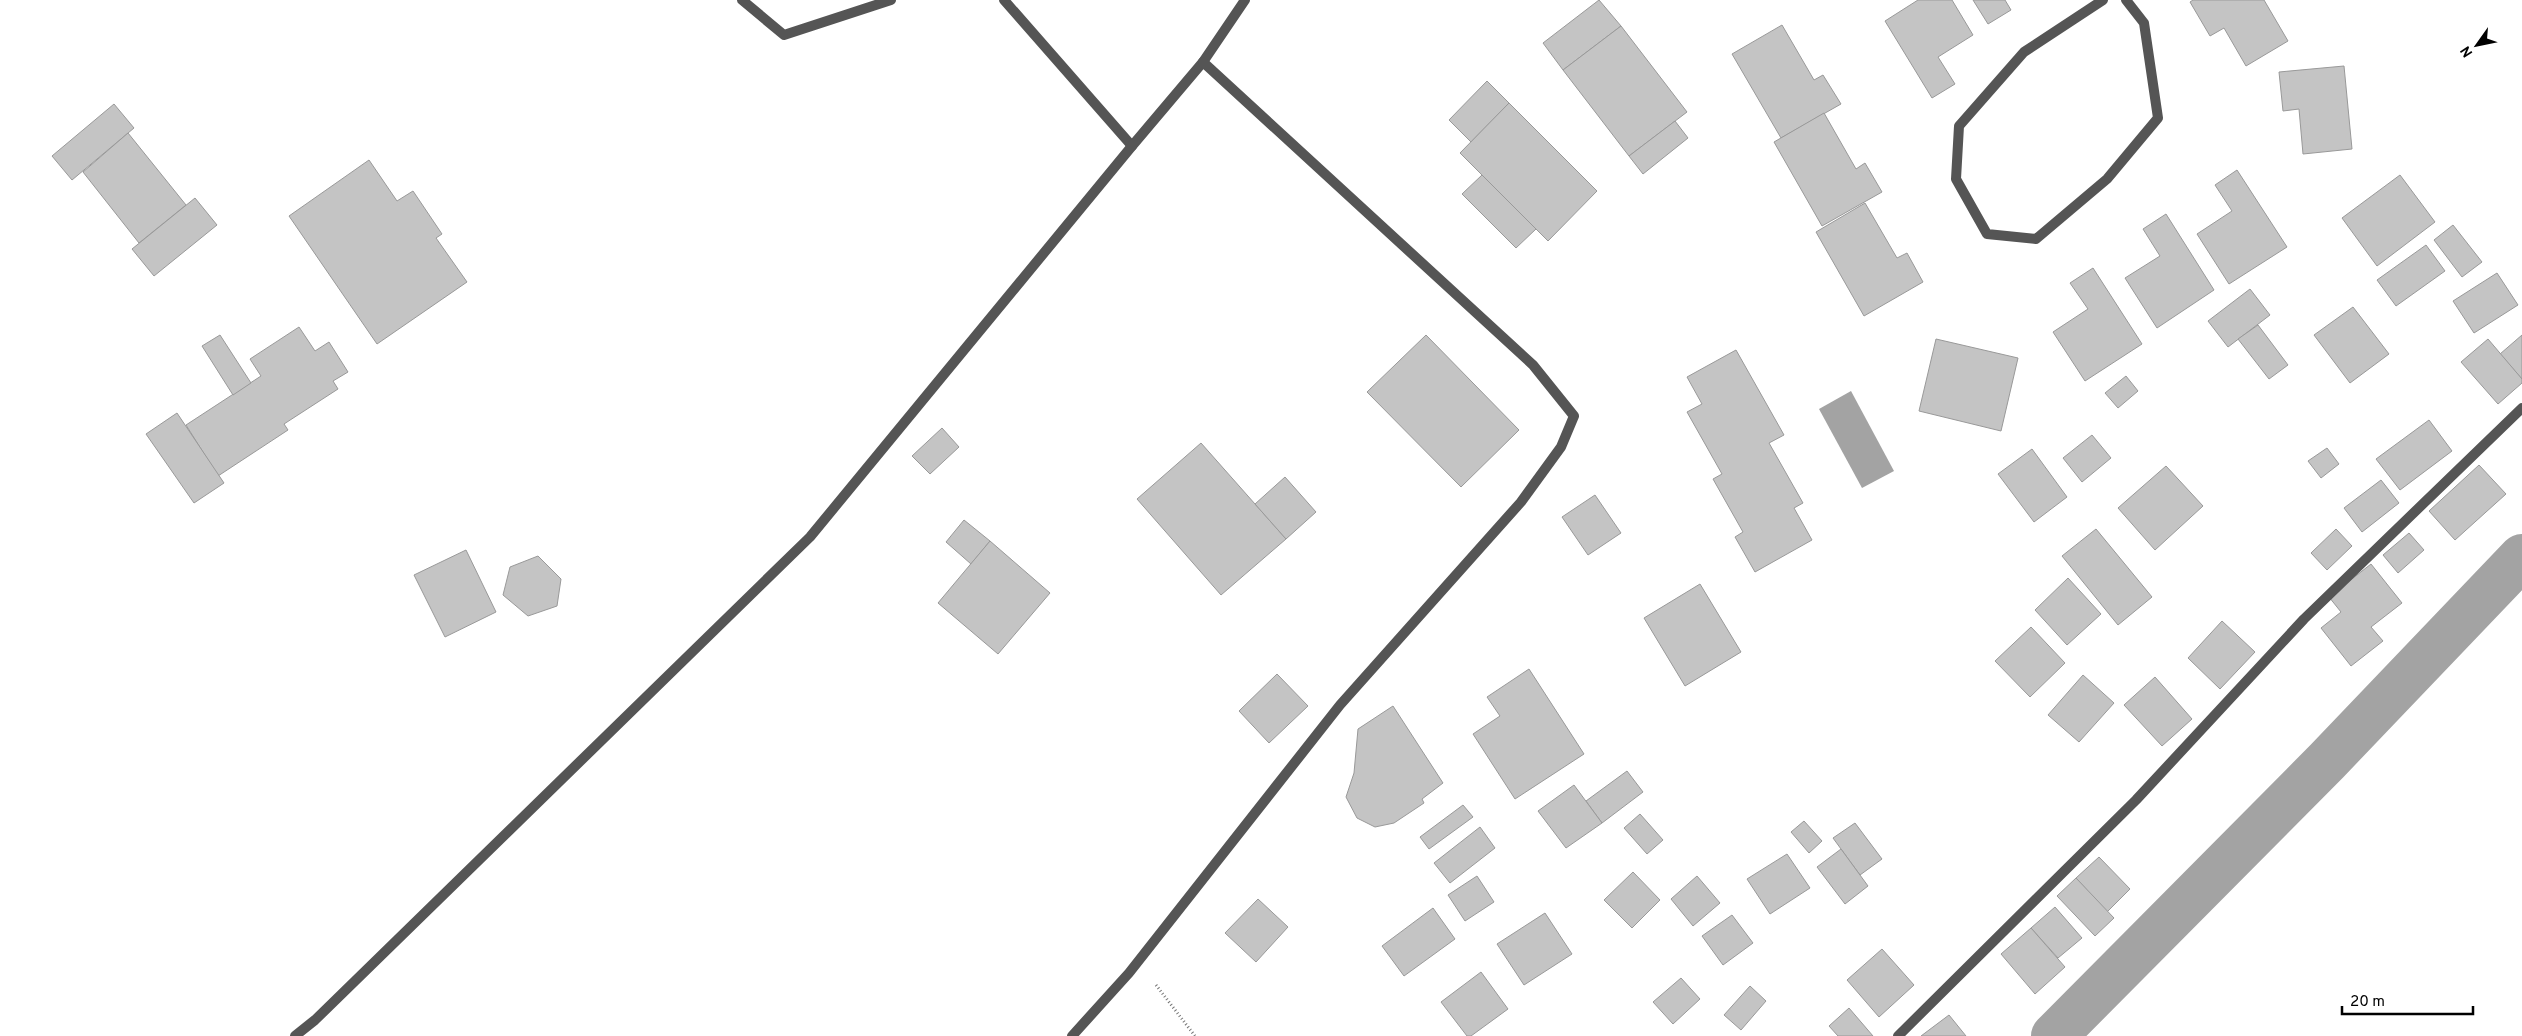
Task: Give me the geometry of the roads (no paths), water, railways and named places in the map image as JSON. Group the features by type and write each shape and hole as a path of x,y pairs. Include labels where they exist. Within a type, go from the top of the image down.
{"street":[{"path":"742,0 784,35 891,0"},
{"path":"1004,0 1132,146"},
{"path":"295,1036 322,1013 810,537 1203,62 1245,0"},
{"path":"2103,0 2024,52 1959,126 1956,179 1987,234 2036,239 2107,179 2158,118 2144,23 2126,0"},
{"path":"1072,1036 1138,961 1340,705 1522,502 1561,447 1574,416 1533,365 1203,62"},
{"path":"1898,1036 2136,800 2304,618 2522,408"}],"waterway":[{"path":"2054,1036 2327,761 2522,557"}]}
